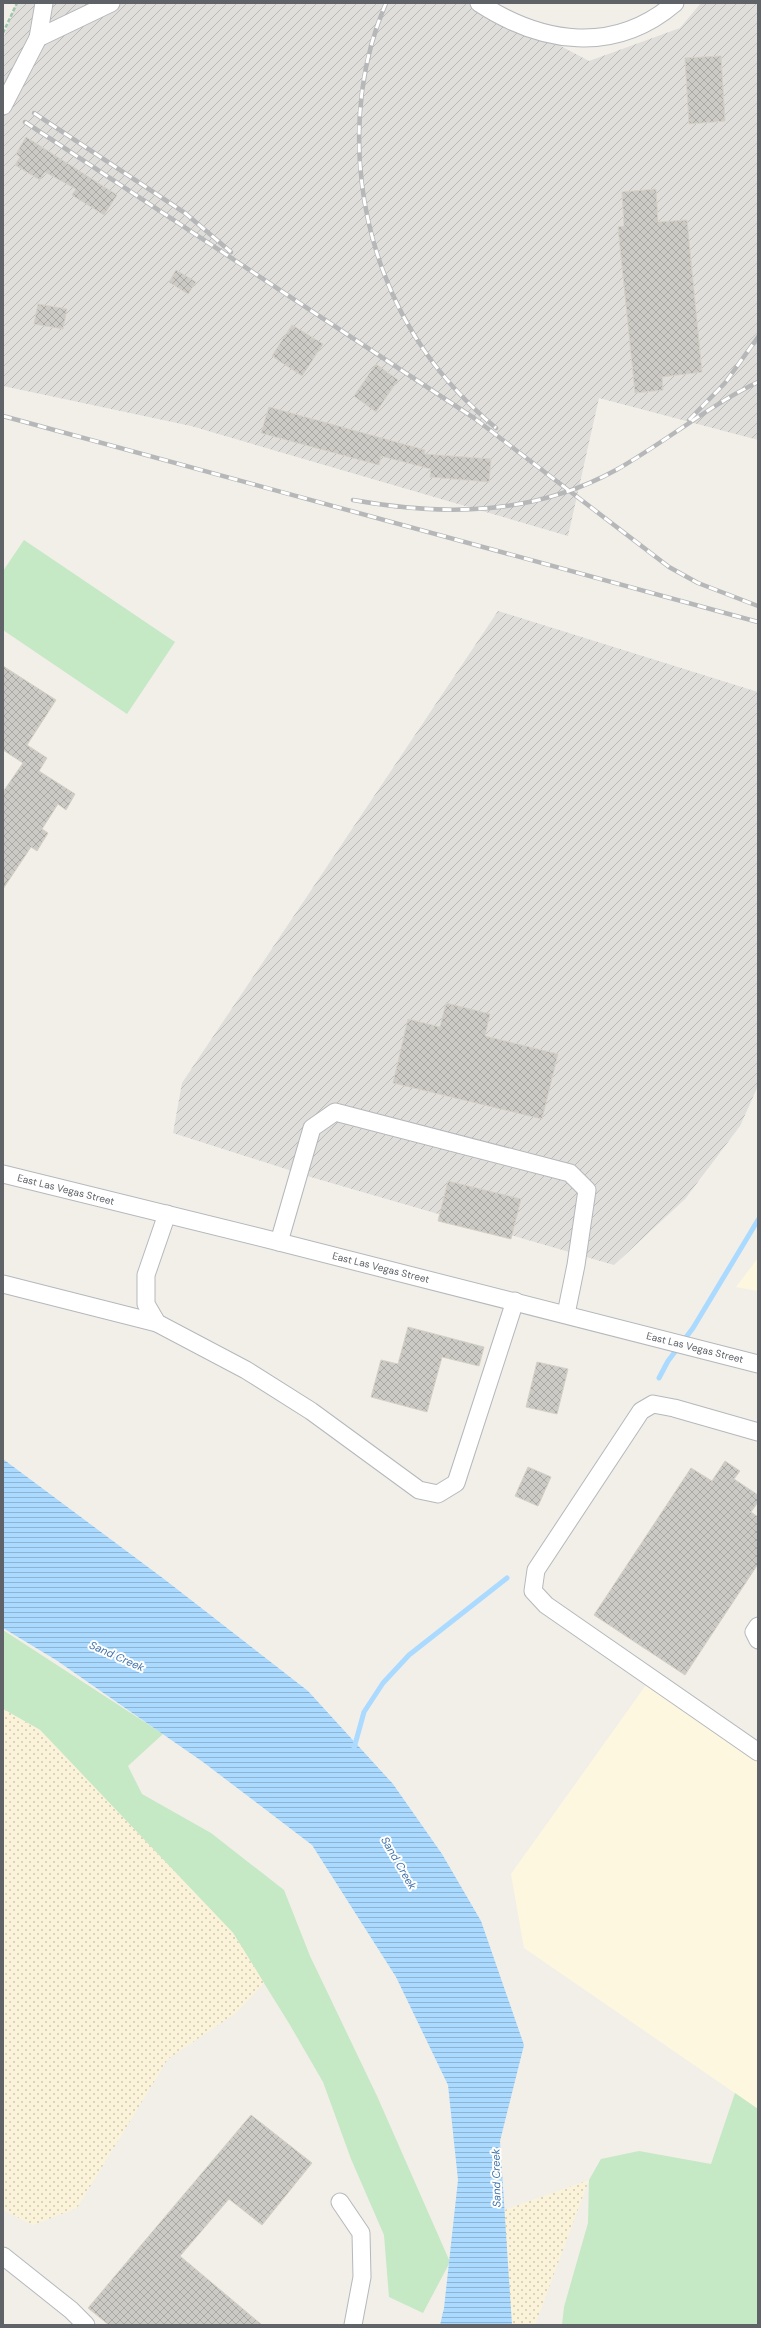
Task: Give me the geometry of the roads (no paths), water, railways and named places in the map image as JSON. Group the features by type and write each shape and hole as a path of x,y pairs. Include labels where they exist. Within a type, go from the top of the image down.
{"street":[{"path":"3,106 38,38 44,3"},
{"path":"38,38 110,3"},
{"path":"479,3 517,24 540,33 583,38 605,36 638,25 664,12 675,3"},
{"path":"279,1242 312,1128 335,1112 570,1173 587,1190 576,1265 566,1314"},
{"name":"East Las Vegas Street","path":"3,1174 515,1301 758,1364"},
{"path":"157,1323 146,1304 146,1275 167,1214"},
{"path":"3,1284 157,1323 246,1370 311,1411 419,1490 438,1494 456,1483 515,1301"},
{"path":"758,1432 674,1408 653,1404 641,1411 536,1570 533,1591 546,1605 758,1752"},
{"path":"758,1626 754,1632 758,1640"},
{"path":"340,2202 360,2233 362,2277 353,2325"},
{"path":"3,2256 71,2310 86,2325"}],"water":[{"name":"Sand Creek","path":"3,1459 164,1579 308,1691 393,1784 442,1854 481,1921 524,2045 500,2141 512,2325 440,2325 444,2308 458,2180 448,2085 396,1977 312,1845 203,1762 56,1660 3,1628"}],"waterway":[{"path":"659,1378 668,1361 693,1328 758,1220"},
{"path":"354,1748 364,1712 383,1683 409,1655 507,1578"}],"railway":[{"path":"386,3 371,46 362,91 359,136 362,182 370,228 383,272 402,314 426,353 459,393 496,428"},
{"path":"34,113 185,213 231,252"},
{"path":"25,122 474,418 669,567 698,583 758,606"},
{"path":"689,420 725,383 758,337"},
{"path":"353,500 420,509 454,510 520,504 552,496 584,485 616,470 721,402 758,382"},
{"path":"3,416 758,622"}]}
